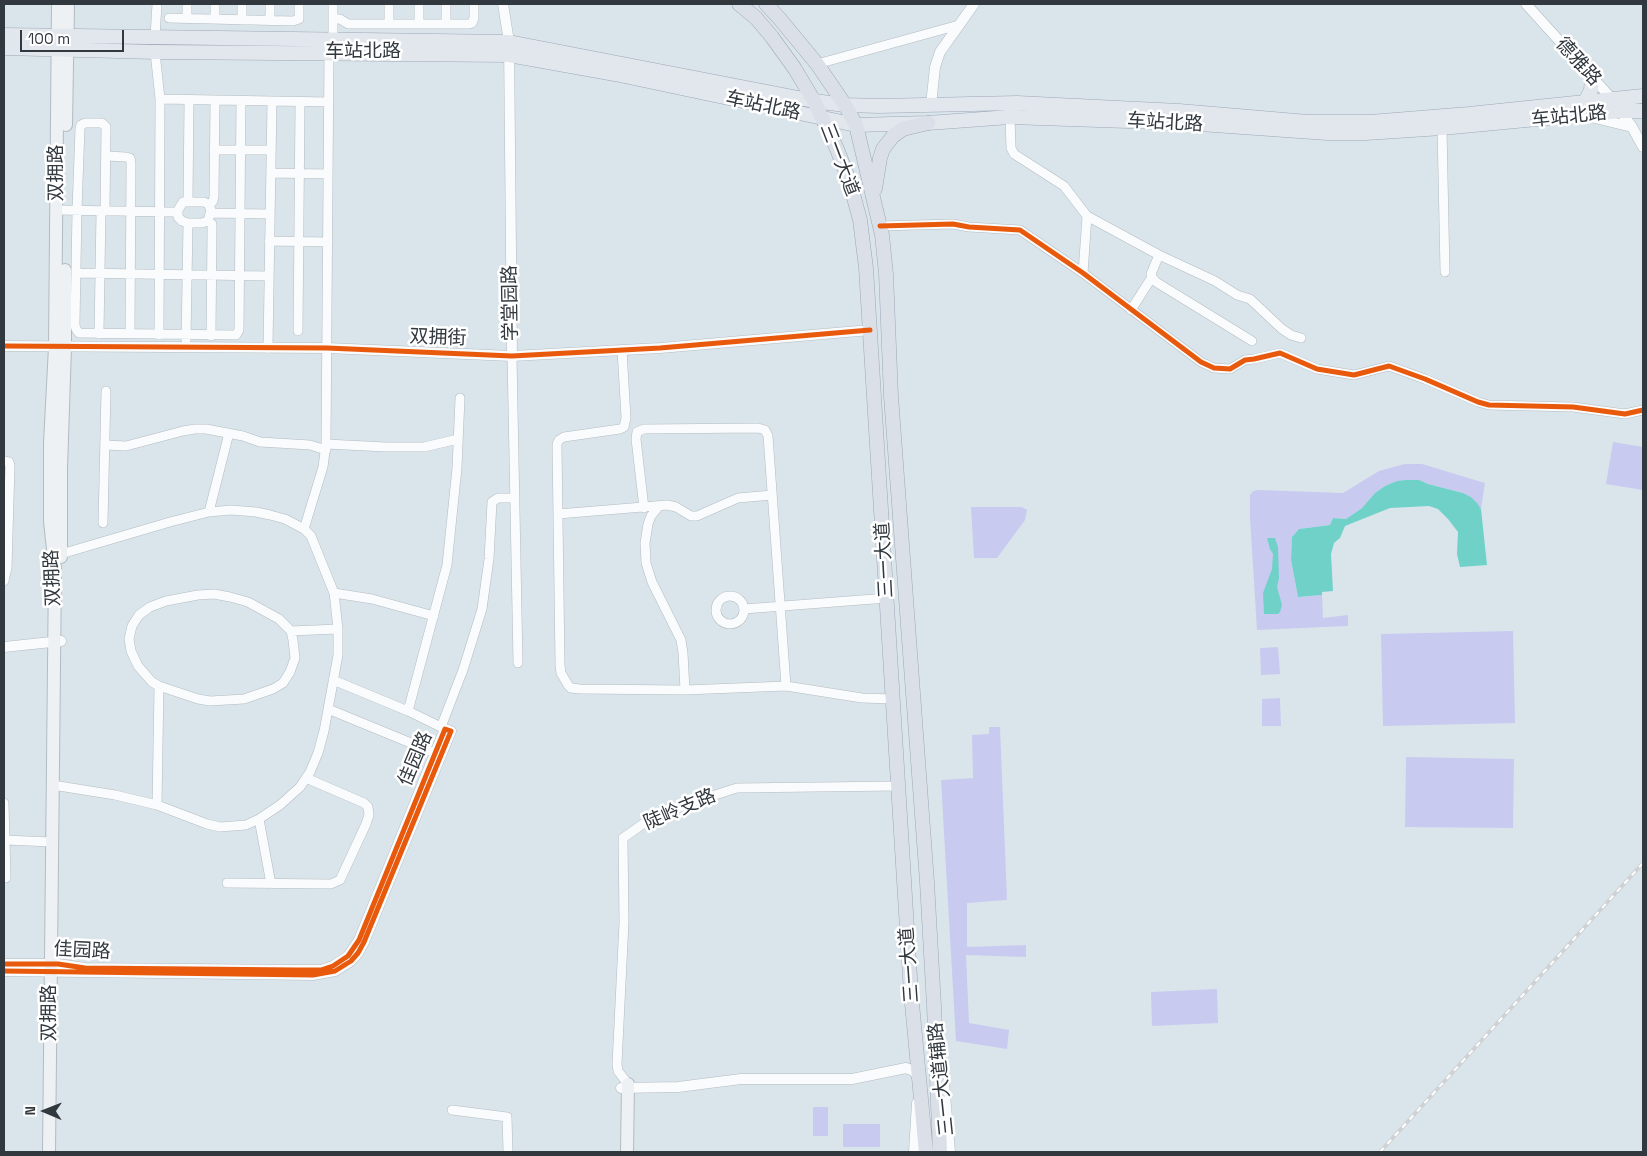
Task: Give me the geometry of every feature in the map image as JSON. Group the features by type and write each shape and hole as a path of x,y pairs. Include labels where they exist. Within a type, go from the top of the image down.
{"highway":[{"name":"三一大道","path":"739,4 756,18 772,37 795,69 814,101 837,149 850,183 860,220 866,268 911,994 919,1080 932,1131 940,1152"},
{"name":"三一大道","path":"766,4 817,64 845,105 856,125 880,226 886,274 892,405 927,882 934,1006 932,1131 926,1152"},
{"path":"874,197 875,181 883,149 893,136 903,129 928,123"}],"main road":[{"name":"双拥路","path":"57,1152 52,842 60,554 60,347 66,210 63,44 58,4"},
{"name":"双拥路","path":"63,44 68,4"},
{"name":"车站北路","path":"4,35 63,44 155,52 331,46 509,48 845,105 1026,103 1178,111 1308,122 1370,122 1470,114 1585,109"},
{"name":"车站北路","path":"4,48 155,36 331,46"},
{"name":"车站北路","path":"509,48 615,74 856,125 928,123 1010,117 1186,123 1327,133 1442,128 1620,105 1643,96"},
{"path":"1585,109 1591,90 1592,78"},
{"name":"车站北路","path":"1620,105 1643,111"},
{"name":"双拥路","path":"49,1152 59,786 57,641 50,521 50,443 60,347"},
{"path":"620,1152 624,1086"},
{"path":"624,1086 627,1152"}],"street":[{"path":"155,36 156,4"},
{"path":"187,4 187,18"},
{"path":"214,4 215,19"},
{"path":"242,4 242,20"},
{"path":"270,4 270,20"},
{"path":"169,18 296,21 299,19 299,4"},
{"path":"304,529 323,467 326,447 329,102 333,4"},
{"path":"389,4 389,24"},
{"path":"419,4 419,24"},
{"path":"446,4 446,24"},
{"path":"333,19 340,19 348,24 472,23 474,4"},
{"name":"学堂园路","path":"503,4 509,48 512,356 518,663"},
{"path":"931,105 935,67 940,52 974,4"},
{"name":"德雅路","path":"1526,4 1592,78 1620,105 1643,147"},
{"name":"德雅路","path":"1533,4 1620,105 1643,138"},
{"path":"817,64 958,25"},
{"path":"155,52 160,99 159,335"},
{"path":"160,99 329,102"},
{"path":"188,202 189,100"},
{"path":"211,336 212,224 209,213 204,202 180,204 178,212 182,221 202,223 209,213 213,201 215,100"},
{"path":"99,334 107,130 105,124 83,123 80,128 66,210 76,273 76,328 79,333 99,334 186,336 233,336 238,334 240,276 241,101"},
{"path":"268,348 272,101"},
{"path":"298,331 300,102"},
{"path":"1585,109 1632,127"},
{"path":"1010,117 1011,148 1014,154 1064,186 1087,216 1159,255 1215,280 1237,295 1250,299 1282,329 1291,335 1301,338"},
{"path":"1442,128 1445,272"},
{"path":"214,150 271,150"},
{"path":"106,156 126,157 131,160 130,334"},
{"path":"270,173 328,174"},
{"path":"66,210 178,212"},
{"path":"209,213 270,214"},
{"path":"1083,273 1087,216"},
{"path":"186,348 188,223"},
{"path":"880,226 953,224 969,227 1020,230 1083,273 1201,362 1214,368 1230,369 1245,360 1280,353 1317,369 1354,375 1389,366 1489,405 1572,407 1625,414 1643,410"},
{"path":"270,241 328,242"},
{"path":"1132,310 1152,277 1152,271 1159,255"},
{"path":"76,273 269,276"},
{"path":"1152,277 1156,282 1252,341"},
{"name":"双拥街","path":"4,346 328,348 512,356 622,350 870,330"},
{"path":"622,350 626,423 637,432"},
{"path":"103,523 106,392"},
{"path":"408,711 447,565 460,398"},
{"path":"626,423 620,429 564,437 559,440 557,450 560,665 561,673 568,685 571,688 580,689 685,690 786,686 862,698 892,699"},
{"path":"637,432 644,429 762,428 765,430 768,436 786,686"},
{"path":"105,445 126,446 195,429 229,433 260,442 310,444 326,447 424,446 458,440"},
{"path":"637,432 636,439 644,508"},
{"path":"209,512 229,433"},
{"path":"4,460 9,462 10,466 7,568 4,580"},
{"path":"558,514 671,505 691,516 697,516 738,498 772,495"},
{"path":"333,680 408,711 443,728 482,609 489,559 492,502 498,498 515,498"},
{"path":"659,506 651,516 648,524 645,543 646,562 652,582 681,640 684,652 685,690"},
{"path":"59,786 115,795 157,805 220,827 246,825 259,819 290,797 306,778 318,753 338,655 338,629 334,593 311,536 304,529 285,520 256,512 231,510 209,512 60,554"},
{"path":"334,593 372,599 434,616"},
{"path":"214,594 230,596 248,602 279,619 291,631 295,658 290,672 282,683 273,689 244,699 222,701 198,699 152,682 138,666 131,651 129,639 132,626 139,615 150,607 166,601 214,594"},
{"path":"744,609 887,598"},
{"path":"291,631 338,629"},
{"path":"4,647 57,641"},
{"path":"157,805 159,686"},
{"path":"328,709 437,754"},
{"name":"佳园路","path":"4,964 55,968 313,975 327,974 343,967 358,954 364,942 437,754 451,731 443,728"},
{"path":"227,884 331,884 338,882 344,875 369,815 368,807 364,803 306,778"},
{"name":"陡岭支路","path":"624,1086 617,1064 624,922 623,838 650,819 690,803 737,788 898,786"},
{"path":"4,803 6,878"},
{"path":"259,819 271,884"},
{"path":"4,840 52,842"},
{"name":"佳园路","path":"4,971 55,968"},
{"name":"三一大道辅路","path":"934,1006 944,1075 950,1152"},
{"path":"624,1086 684,1083 741,1075 852,1075 905,1064 909,1062 914,1054 916,1044"},
{"path":"624,1086 678,1087 741,1079 852,1079 906,1068 914,1071 919,1080"},
{"name":"三一大道辅路","path":"914,1152 919,1080"},
{"path":"452,1110 507,1117 508,1152"}],"shaded area":[{"path":"1613,442 1643,447 1643,490 1606,484"},
{"path":"1405,464 1422,464 1485,483 1481,509 1471,497 1463,493 1419,480 1398,481 1385,486 1375,493 1362,508 1346,519 1333,518 1330,525 1299,529 1292,537 1291,560 1298,597 1322,595 1323,618 1348,615 1348,626 1257,630 1250,518 1250,495 1253,491 1343,493 1379,471"},
{"path":"1419,480 1463,493 1477,503 1481,509 1487,565 1460,567 1457,554 1458,532 1438,509 1429,506 1390,508 1345,526 1340,538 1334,543 1331,554 1333,591 1322,592 1322,595 1298,597 1291,560 1292,537 1299,529 1330,525 1333,518 1346,519 1362,508 1375,493 1385,486 1397,481"},
{"path":"971,507 1022,507 1027,510 1025,520 997,558 974,558"},
{"path":"1267,538 1275,538 1278,547 1279,578 1277,587 1282,605 1278,614 1264,614 1263,593 1272,569 1273,554"},
{"path":"1513,631 1515,723 1383,726 1381,634"},
{"path":"1278,647 1280,674 1261,675 1260,648"},
{"path":"1280,698 1281,726 1262,726 1262,699"},
{"path":"989,727 1000,727 1007,900 967,903 967,947 1026,945 1026,957 966,955 969,1023 1009,1030 1007,1049 956,1041 941,780 973,778 972,735 989,734"},
{"path":"1406,757 1514,759 1513,828 1405,827"},
{"path":"1217,989 1218,1023 1152,1026 1151,992"},
{"path":"813,1107 828,1107 828,1136 813,1136"},
{"path":"843,1124 880,1124 880,1147 843,1147"}],"railway":[{"path":"1380,1152 1643,863"}],"cycle path":[{"path":"880,226 953,224 969,227 1020,230 1083,273 1201,362 1214,368 1230,369 1245,360 1280,353 1317,369 1354,375 1389,366 1489,405 1573,407 1625,414 1643,410"},
{"path":"4,346 327,348 512,356 660,348 870,330"},
{"path":"4,964 58,964 85,968 297,970 321,970 333,966 348,956 359,940 445,729 451,731 364,942 351,961 335,971 313,975 4,971"}]}
